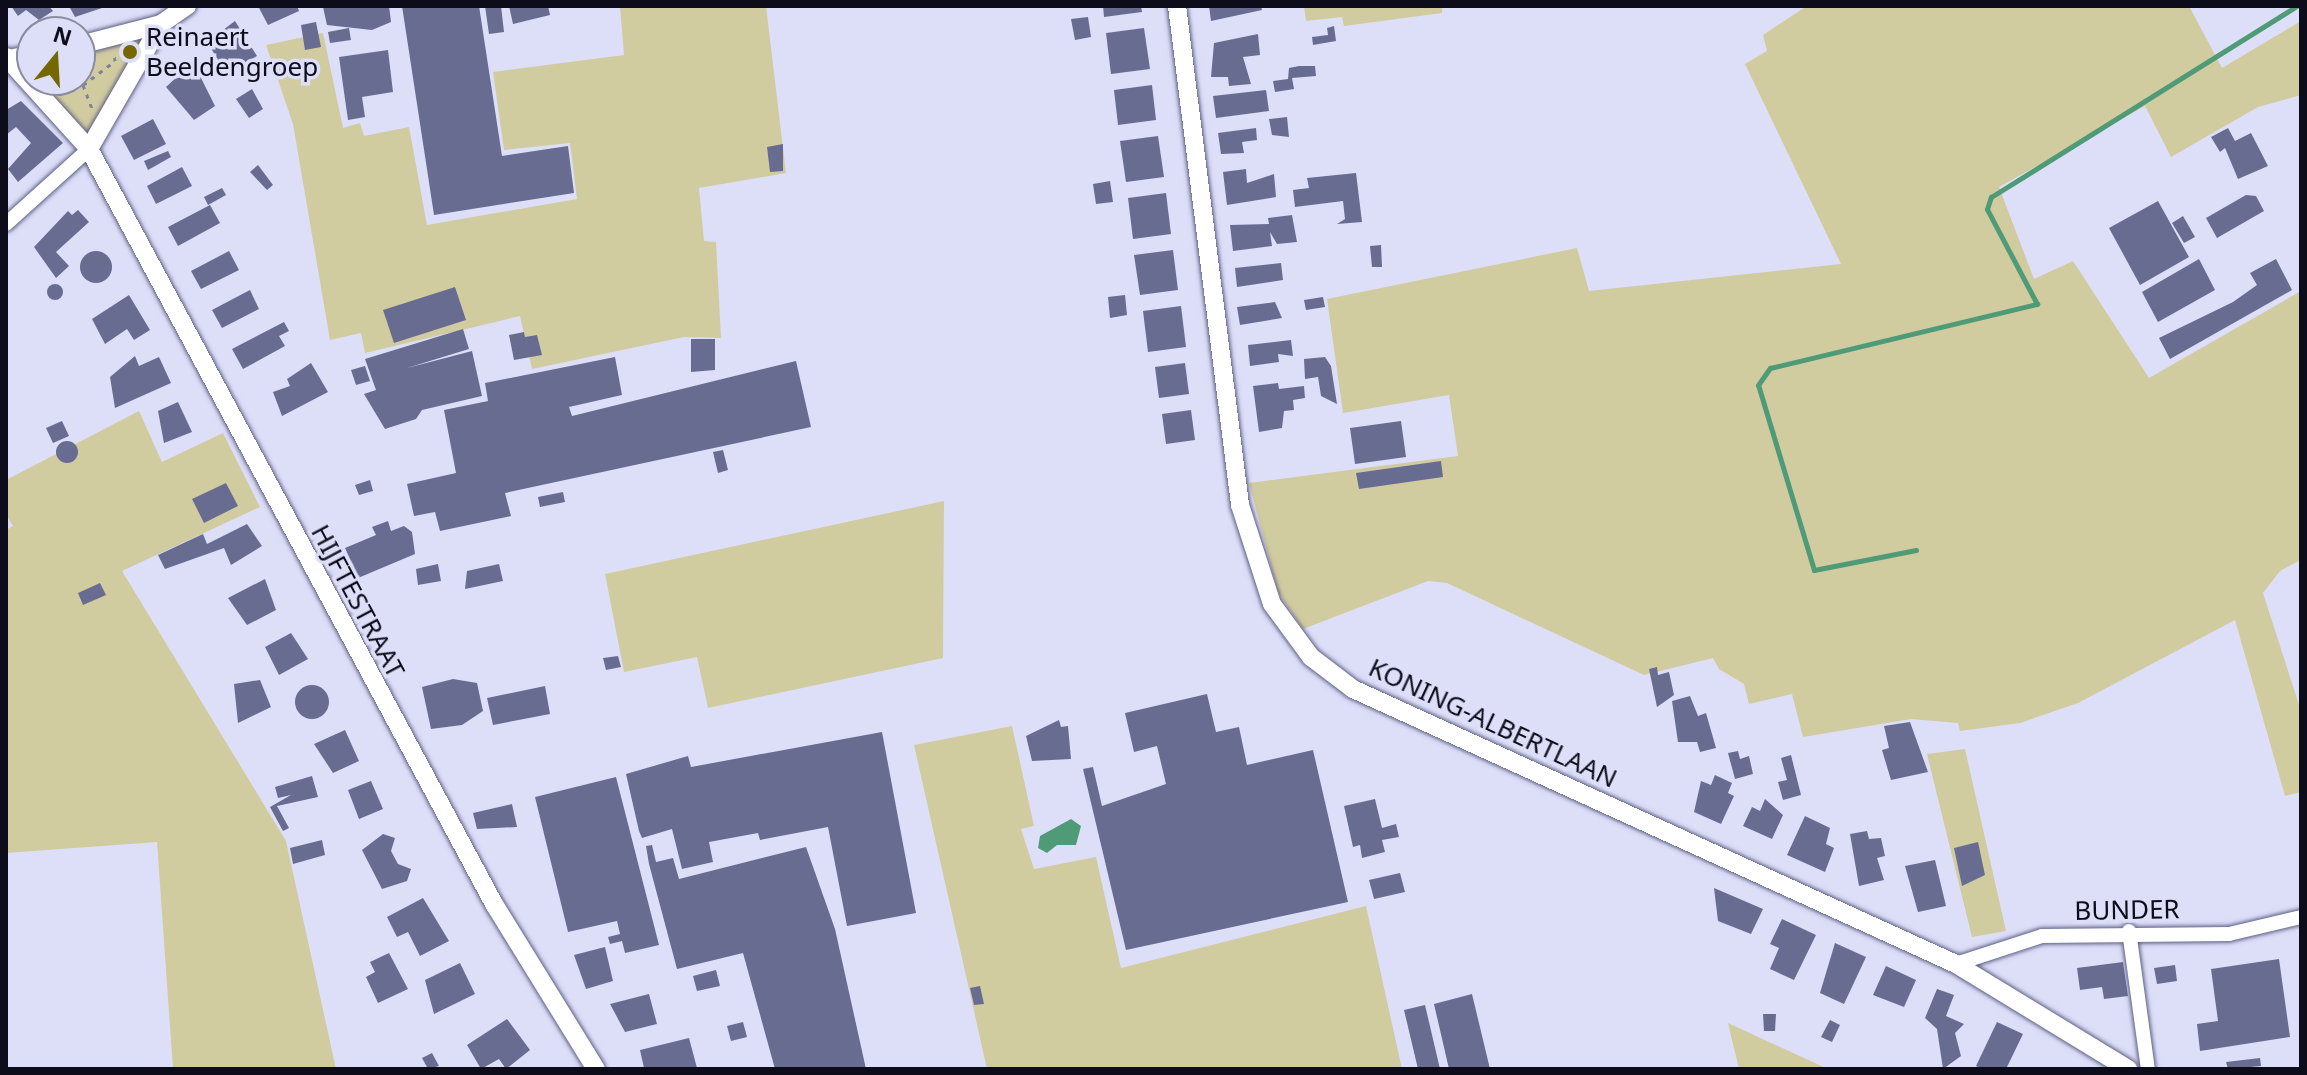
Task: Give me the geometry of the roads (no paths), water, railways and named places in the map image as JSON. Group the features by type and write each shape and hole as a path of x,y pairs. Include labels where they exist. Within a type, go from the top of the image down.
{"street":[{"path":"96,42 161,24 187,6"},
{"name":"KONING-ALBERTLAAN","path":"1177,6 1240,505 1272,604 1311,657 1353,689 1956,964 2128,1069"},
{"path":"6,224 89,149 161,24"},
{"name":"HIJFTESTRAAT","path":"8,58 89,149 479,878 596,1069"},
{"name":"BUNDER","path":"1956,964 2042,936 2129,931 2229,934 2301,917"},
{"path":"2129,931 2148,1069"}],"waterway":[{"path":"1916,550 1814,570 1758,385 1770,368 2037,304 1987,209 1991,197 2297,6"}],"place":[{"name":"Reinaert Beeldengroep","path":"130,52"}]}
